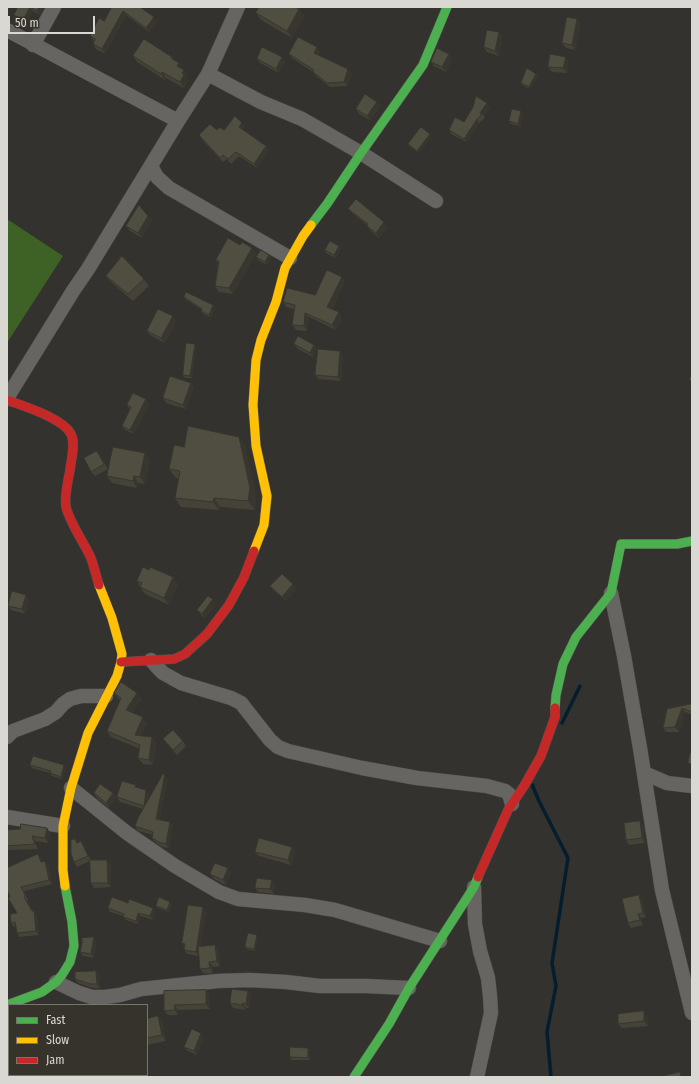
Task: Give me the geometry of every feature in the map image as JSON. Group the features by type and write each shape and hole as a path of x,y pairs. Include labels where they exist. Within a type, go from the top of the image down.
{"street":[{"path":"33,44 54,7"},
{"path":"12,1004 42,992 56,982 70,962 74,946 72,922 63,870 63,826 71,788 88,733 117,676 122,654 112,618 90,558 66,506 66,490 73,443 71,434 64,426 50,417 7,399 73,290 88,270 208,74 238,7"},
{"path":"121,662 174,659 185,654 207,634 229,605 244,577 264,525 267,496 256,446 253,405 256,360 261,340 276,302 285,268 303,236 327,204 423,65 447,7"},
{"path":"7,30 178,121"},
{"path":"208,74 261,102 302,118 361,153 436,201"},
{"path":"151,166 157,177 169,188 290,258"},
{"path":"692,541 676,544 621,544 611,593 624,656 662,890 692,1013"},
{"path":"354,1077 389,1024 409,988 474,887 508,810 541,756 550,734 555,717 556,695 563,664 576,637 611,593"},
{"path":"151,660 158,668 181,683 231,698 241,703 270,740 278,747 288,751 362,768 417,778 487,786 505,791 509,794 512,804"},
{"path":"7,737 13,731 45,719 56,712 70,699 81,696 106,696"},
{"path":"644,773 668,783 692,786"},
{"path":"71,788 127,834 197,880 219,892 238,899 305,905 335,910 440,941"},
{"path":"7,817 63,826"},
{"path":"474,887 475,924 480,951 488,978 491,1013 477,1077"},
{"path":"56,982 79,993 92,997 120,995 141,989 218,981 250,980 320,986 409,988"}],"green space":[{"path":"7,219 63,256 7,343"}],"building":[{"path":"18,7 30,7 23,20 14,15"},
{"path":"31,7 39,7 37,11"},
{"path":"112,7 140,7 154,17 146,28 123,11 102,49 93,44 95,39 90,36 99,18 104,21"},
{"path":"259,7 295,7 299,9 287,31 256,13"},
{"path":"567,17 577,19 572,45 562,43"},
{"path":"487,30 499,32 495,51 484,47"},
{"path":"298,37 317,47 314,53 348,69 344,82 327,83 313,72 314,70 289,54"},
{"path":"144,39 179,63 177,66 184,70 182,73 184,75 180,82 162,72 161,74 133,56"},
{"path":"262,47 282,57 276,69 257,59"},
{"path":"437,48 449,54 442,67 431,62"},
{"path":"550,54 566,57 563,68 548,67"},
{"path":"527,68 536,74 529,87 521,83"},
{"path":"365,94 377,102 367,116 356,109"},
{"path":"476,96 487,103 480,113 482,114 464,139 449,130 455,117 464,122 473,107"},
{"path":"512,109 521,111 518,124 509,121"},
{"path":"235,116 242,123 239,127 266,146 254,164 236,152 228,159 223,155 220,158 199,135 210,124 217,130 219,127 224,130"},
{"path":"421,127 430,134 417,151 408,144"},
{"path":"356,199 384,222 376,233 367,226 368,224 348,209"},
{"path":"139,205 148,216 138,233 126,226"},
{"path":"228,238 240,245 242,242 252,248 229,288 215,286 219,261 216,260"},
{"path":"330,241 339,246 334,255 325,250"},
{"path":"261,250 269,255 265,262 256,257"},
{"path":"122,256 144,279 128,294 106,276"},
{"path":"327,270 342,277 327,307 339,312 332,325 305,313 304,326 292,325 295,305 283,302 287,288 315,295"},
{"path":"186,292 213,305 209,315 201,311 202,309 184,297"},
{"path":"158,309 173,316 161,338 147,331"},
{"path":"298,336 314,345 310,353 294,344"},
{"path":"186,343 195,344 190,376 183,375"},
{"path":"318,349 340,351 338,377 315,375"},
{"path":"692,375 692,382 689,379"},
{"path":"170,376 191,383 183,405 163,398"},
{"path":"133,393 146,399 130,430 122,426 131,407 127,405"},
{"path":"188,426 239,437 250,488 248,501 214,498 213,502 175,498 180,471 169,469 174,445 184,447"},
{"path":"113,447 145,453 140,477 134,476 133,481 107,476"},
{"path":"97,451 104,464 91,472 84,458"},
{"path":"143,567 149,570 150,567 173,577 164,598 140,587 142,583 137,581"},
{"path":"282,574 293,584 282,597 270,586"},
{"path":"12,591 26,595 22,609 8,606"},
{"path":"208,596 213,599 202,614 197,610"},
{"path":"121,682 137,693 126,710 143,717 135,735 152,737 149,760 138,758 140,745 107,731 121,698 114,693"},
{"path":"692,704 692,712 682,708 675,727 663,728 667,709"},
{"path":"173,730 183,741 173,750 163,739"},
{"path":"690,753 692,753 692,764 688,763"},
{"path":"33,756 64,765 61,777 50,773 51,771 30,765"},
{"path":"163,774 165,774 156,819 170,822 166,844 152,838 153,832 135,826"},
{"path":"122,781 146,790 144,806 117,797"},
{"path":"100,784 113,793 106,803 94,793"},
{"path":"640,821 642,838 626,840 624,823"},
{"path":"21,824 47,828 45,838 32,836 35,844 7,846 7,830 20,829"},
{"path":"259,838 292,847 288,860 255,852"},
{"path":"75,839 77,843 81,841 88,856 74,862 71,854 71,840"},
{"path":"38,854 41,862 45,861 49,880 21,887 25,895 24,897 32,911 34,911 36,931 17,933 15,922 11,923 10,914 17,913 8,898 10,897 7,890 7,868"},
{"path":"90,860 107,860 108,883 91,883"},
{"path":"215,863 228,868 223,880 210,874"},
{"path":"257,878 272,880 270,889 255,888"},
{"path":"639,895 643,913 638,914 640,920 628,923 622,899"},
{"path":"112,897 128,903 129,899 153,908 150,916 138,913 136,921 123,917 124,914 108,908"},
{"path":"159,897 170,902 167,910 156,906"},
{"path":"188,905 203,907 196,952 184,950 185,944 182,943"},
{"path":"248,933 257,935 254,949 245,947"},
{"path":"94,937 91,954 80,952 82,938"},
{"path":"215,945 217,961 209,962 210,968 200,969 198,947"},
{"path":"96,971 97,984 90,984 75,979 75,972"},
{"path":"232,989 248,991 246,1004 243,1003 242,1005 230,1003"},
{"path":"206,990 206,1004 174,1005 175,1010 164,1011 164,991"},
{"path":"644,1011 644,1021 618,1024 618,1014"},
{"path":"158,1016 162,1035 148,1038 148,1019"},
{"path":"192,1029 201,1033 194,1051 184,1047"},
{"path":"290,1047 308,1048 308,1058 290,1057"},
{"path":"680,1072 681,1077 659,1077"}],"waterway":[{"path":"562,723 580,686"},
{"path":"533,785 539,801 568,858 552,963 556,986 547,1032 551,1077"}],"traffic: fast":[{"path":"311,225 423,65 447,7"},
{"path":"555,708 556,695 563,664 576,637 611,593 621,544 677,544 692,541"},
{"path":"354,1077 389,1024 409,988 474,887 478,877"},
{"path":"10,1004 42,992 56,982 70,962 74,946 72,922 65,886"}],"traffic: slow":[{"path":"254,551 264,525 267,496 256,446 253,405 256,360 261,340 276,302 285,268 311,225"},
{"path":"65,886 63,870 63,826 71,788 88,733 117,676 122,654 112,618 99,585"}],"traffic: jam":[{"path":"7,400 51,418 67,428 71,434 73,447 66,493 66,507 93,563 99,585"},
{"path":"121,662 174,659 185,654 207,634 229,605 244,577 254,551"},
{"path":"478,877 508,810 541,756 555,717 555,708"}]}
